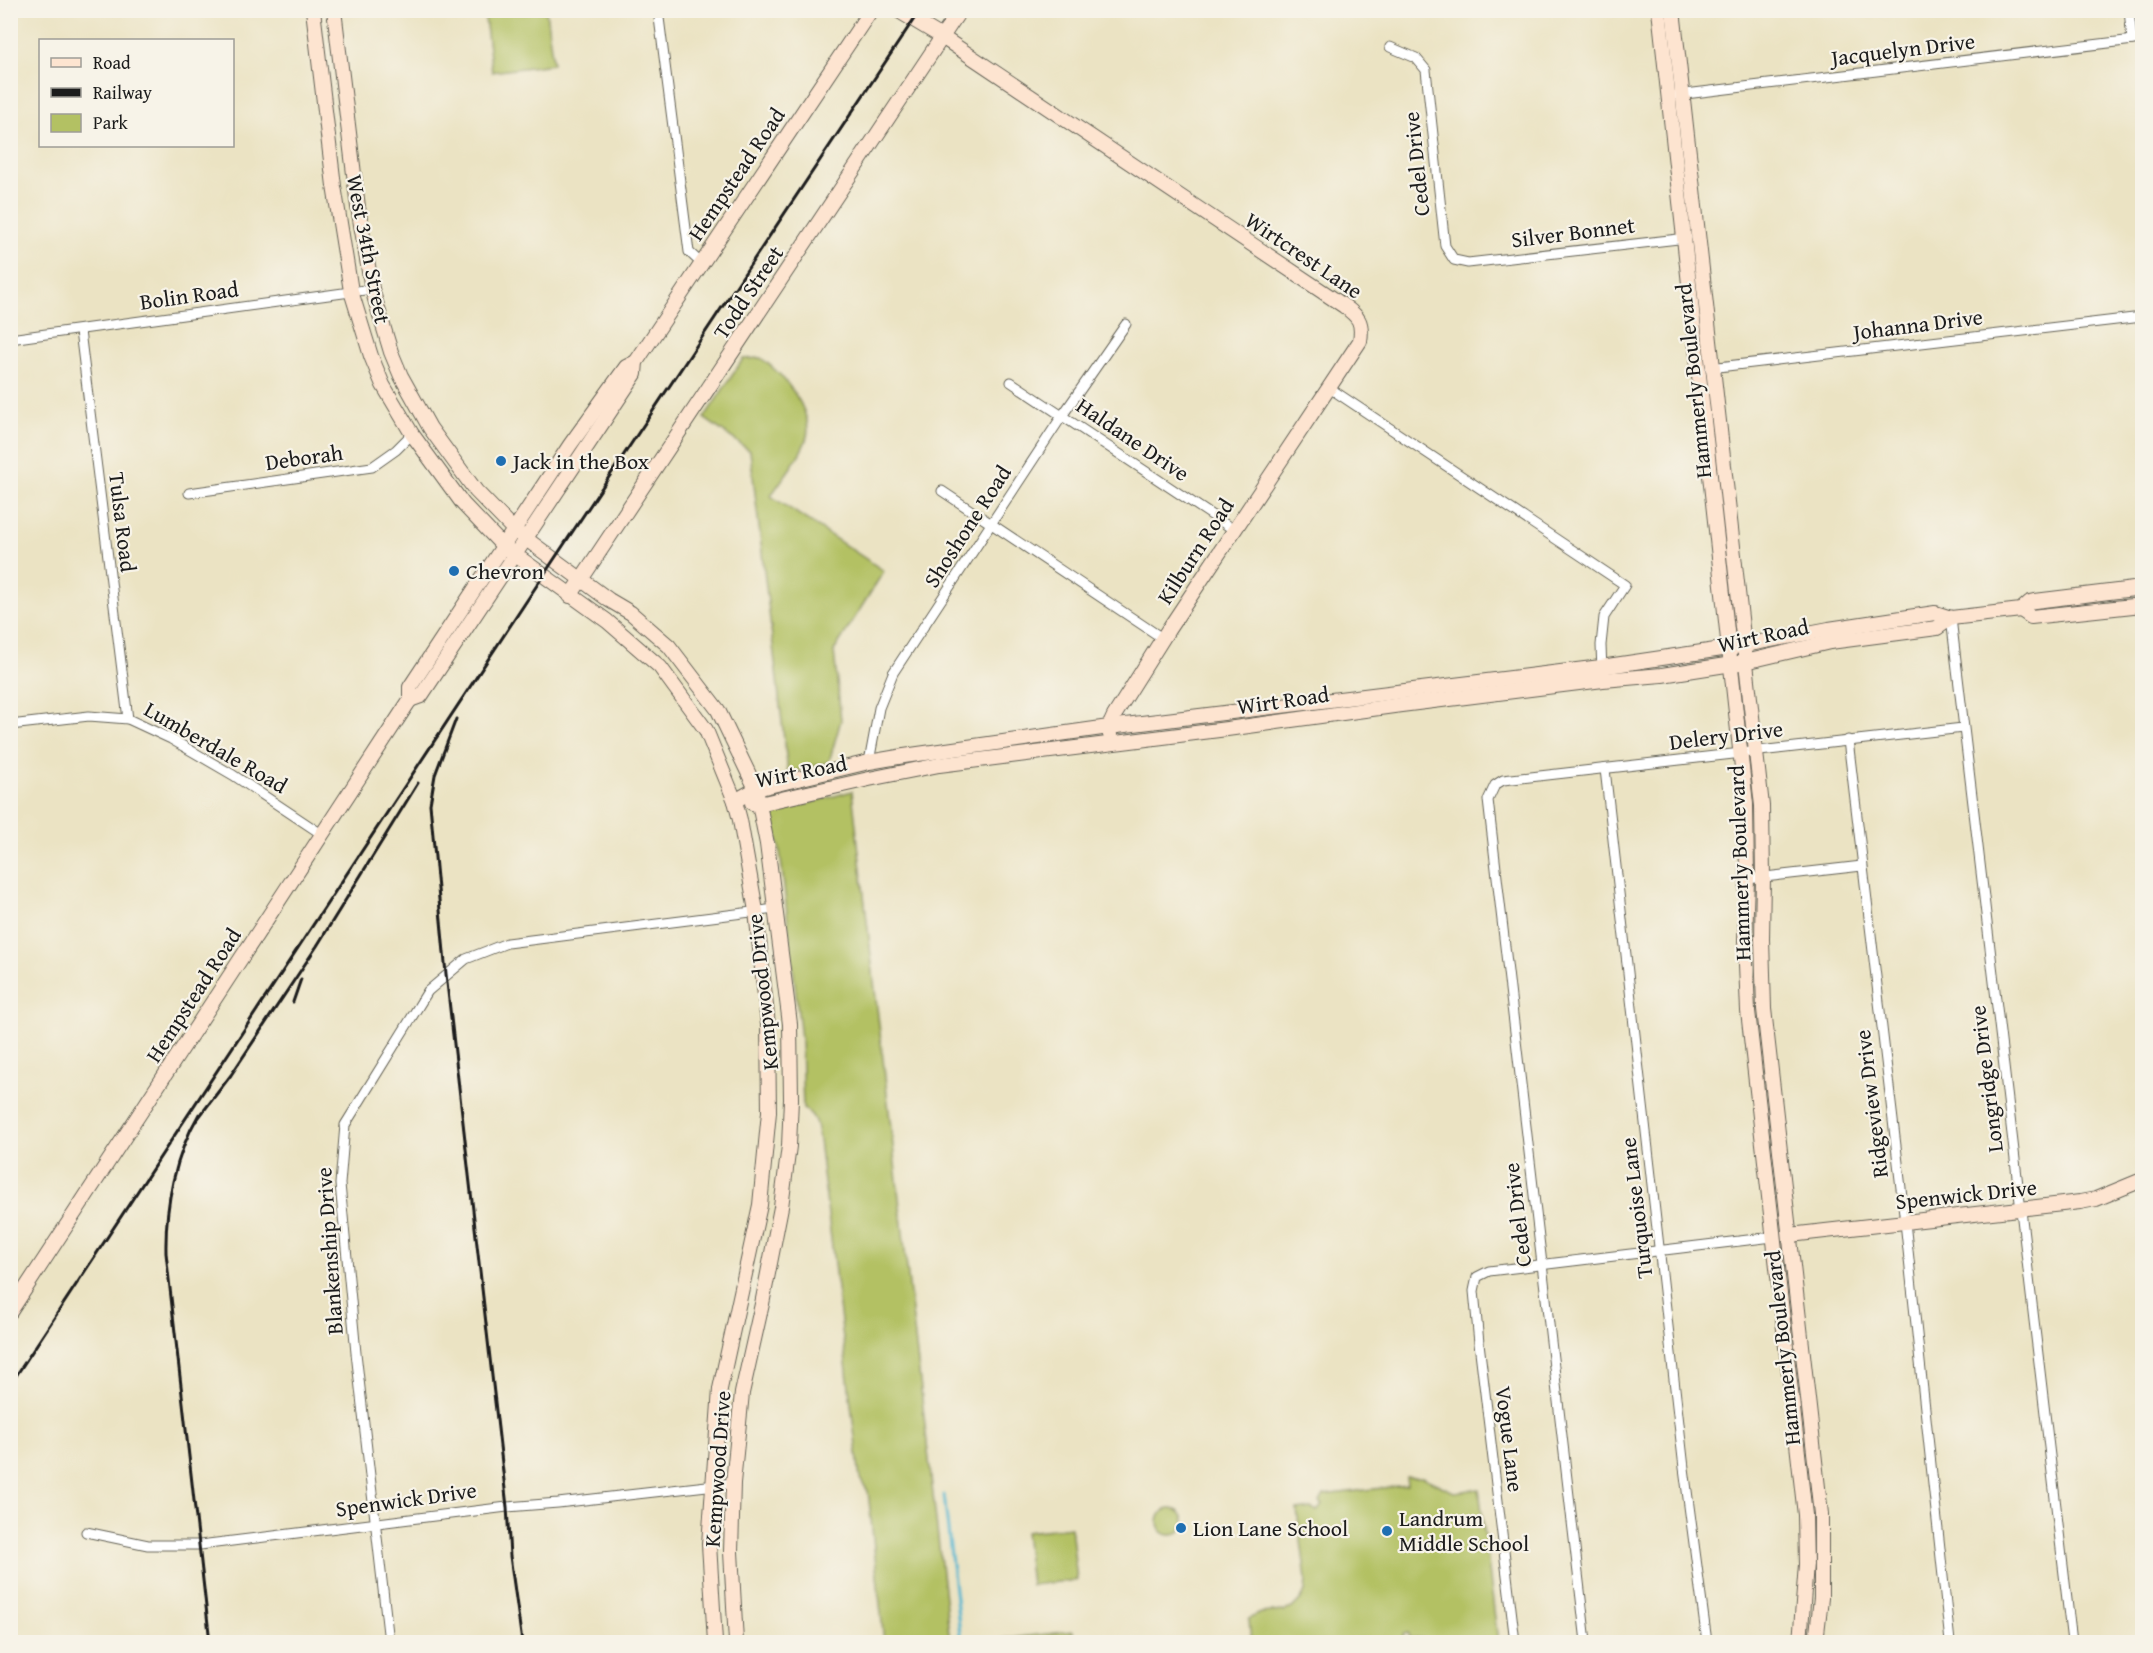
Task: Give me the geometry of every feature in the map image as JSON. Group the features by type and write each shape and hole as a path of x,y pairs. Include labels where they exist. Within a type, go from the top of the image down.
{"main road":[{"name":"West 34th Street","path":"313,10 334,186 351,291 370,356 383,385 412,434 463,504 514,555"},
{"name":"West 34th Street","path":"334,10 347,124 372,289 391,352 401,376 430,428 476,491 514,530 526,538"},
{"name":"Hempstead Road","path":"410,700 421,696 635,374 636,362 871,10"},
{"name":"Wirtcrest Lane","path":"897,10 1356,315 1362,328 1360,341 1328,387"},
{"name":"Todd Street","path":"570,596 960,10"},
{"name":"Hammerly Boulevard","path":"1659,10 1684,238 1706,368"},
{"name":"Hammerly Boulevard","path":"1673,10 1698,237 1706,368 1736,647 1756,751 1762,806 1764,1009 1821,1514 1821,1598 1816,1642"},
{"path":"327,125 347,124"},
{"name":"Hempstead Road","path":"10,1312 410,700 410,687 619,375 626,367 636,362"},
{"name":"Kilburn Road","path":"1109,727 1162,638 1328,387"},
{"name":"Kempwood Drive","path":"526,538 609,600 631,613 669,646 684,665 718,710 756,789 767,844 790,1024 791,1100 789,1146 772,1258 742,1392 733,1483 731,1552 736,1642"},
{"name":"Kempwood Drive","path":"514,555 607,621 660,667 705,730 735,801 746,847 756,911 768,1025 769,1112 760,1204 720,1389 709,1544 715,1642"},
{"name":"Wirt Road","path":"735,801 759,804 907,770 1602,673 1829,629 1935,613 1951,618 2021,610 2030,602 2142,588"},
{"name":"Wirt Road","path":"2021,610 2031,617 2142,605"},
{"name":"Wirt Road","path":"735,801 756,789 869,762 1109,727 1602,673 1662,675 1739,663 1830,642 1937,627 1951,618"},
{"name":"Hammerly Boulevard","path":"1739,663 1740,753 1746,804 1745,940 1751,1036 1805,1515 1805,1573 1800,1642"},
{"path":"669,679 684,665"},
{"path":"1109,727 1110,743"},
{"path":"1751,1036 1767,1035"},
{"name":"Spenwick Drive","path":"1790,1235 2096,1199 2142,1180"},
{"path":"1767,1183 1778,1207 1782,1230 1790,1235"},
{"path":"1773,1237 1781,1244 1785,1264 1797,1293"},
{"path":"1792,1392 1807,1390"},
{"path":"1805,1515 1821,1514"}],"street":[{"path":"658,10 689,252 702,264"},
{"path":"2128,10 2132,40"},
{"name":"Jacquelyn Drive","path":"1667,97 2092,47 2142,39"},
{"name":"Cedel Drive","path":"1390,47 1416,58 1426,70 1445,246 1454,260"},
{"name":"Silver Bonnet","path":"1454,260 1468,263 1698,237"},
{"name":"Bolin Road","path":"10,339 372,289"},
{"name":"Johanna Drive","path":"1706,368 2142,317"},
{"name":"Shoshone Road","path":"869,762 879,708 893,673 1062,416 1126,324"},
{"name":"Tulsa Road","path":"80,331 128,719"},
{"name":"Haldane Drive","path":"1011,381 1234,530"},
{"path":"1328,387 1625,585 1604,617 1602,673"},
{"name":"Deborah","path":"189,493 372,467 396,450 412,434"},
{"path":"942,491 1162,638"},
{"name":"Longridge Drive","path":"1951,618 2072,1642"},
{"name":"Lumberdale Road","path":"10,725 89,716 128,719 171,739 233,775 323,835"},
{"name":"Delery Drive","path":"1495,785 1503,780 1963,728"},
{"name":"Ridgeview Drive","path":"1848,740 1905,1222 1950,1642"},
{"name":"Turquoise Lane","path":"1605,769 1684,1468 1707,1642"},
{"name":"Cedel Drive","path":"1495,785 1488,800 1586,1642"},
{"path":"1747,879 1862,866"},
{"name":"Blankenship Drive","path":"389,1642 340,1184 345,1125 428,991 466,959 507,943 775,909"},
{"path":"1542,1265 1773,1237"},
{"name":"Vogue Lane","path":"1515,1642 1474,1291 1477,1276 1489,1271 1542,1265"},
{"name":"Spenwick Drive","path":"86,1532 148,1545 200,1545 507,1507 590,1500 733,1483"}],"green space":[{"path":"484,11 546,11 553,64 492,72"},
{"path":"761,358 778,373 795,394 802,406 808,429 799,455 771,496 884,571 834,651 841,720 829,762 788,773 750,451 704,418 743,359"},
{"path":"852,791 950,1642 884,1642 868,1491 860,1479 819,1140 811,1114 803,1109 801,1039 780,851 773,819 779,812"},
{"path":"1406,1477 1422,1477 1454,1492 1479,1489 1498,1642 1433,1642 1423,1638 1409,1638 1408,1633 1403,1634 1404,1638 1387,1642 1251,1642 1249,1619 1260,1613 1292,1608 1305,1592 1306,1579 1297,1510 1311,1508 1317,1511 1323,1505 1320,1502 1324,1495 1407,1485"},
{"path":"1171,1509 1180,1513 1184,1522 1180,1531 1171,1535 1162,1531 1158,1522 1162,1513"},
{"path":"1071,1527 1077,1580 1031,1585 1025,1532"},
{"path":"1073,1631 1074,1642 1002,1642 1002,1639"}],"waterway":[{"path":"944,1495 961,1642"}],"railway":[{"path":"10,1385 543,576 920,10"},
{"path":"456,719 435,775 430,804 446,974 507,1507 510,1556 522,1642"},
{"path":"196,1121 231,1075 317,946 418,783"},
{"path":"293,1002 301,979"},
{"path":"199,1114 184,1146 173,1181 167,1217 166,1253 210,1642"}],"place":[{"name":"Jack in the Box","path":"501,461"},
{"name":"Chevron","path":"454,571"},
{"name":"Lion Lane School","path":"1181,1528"},
{"name":"Landrum Middle School","path":"1387,1531"}]}
